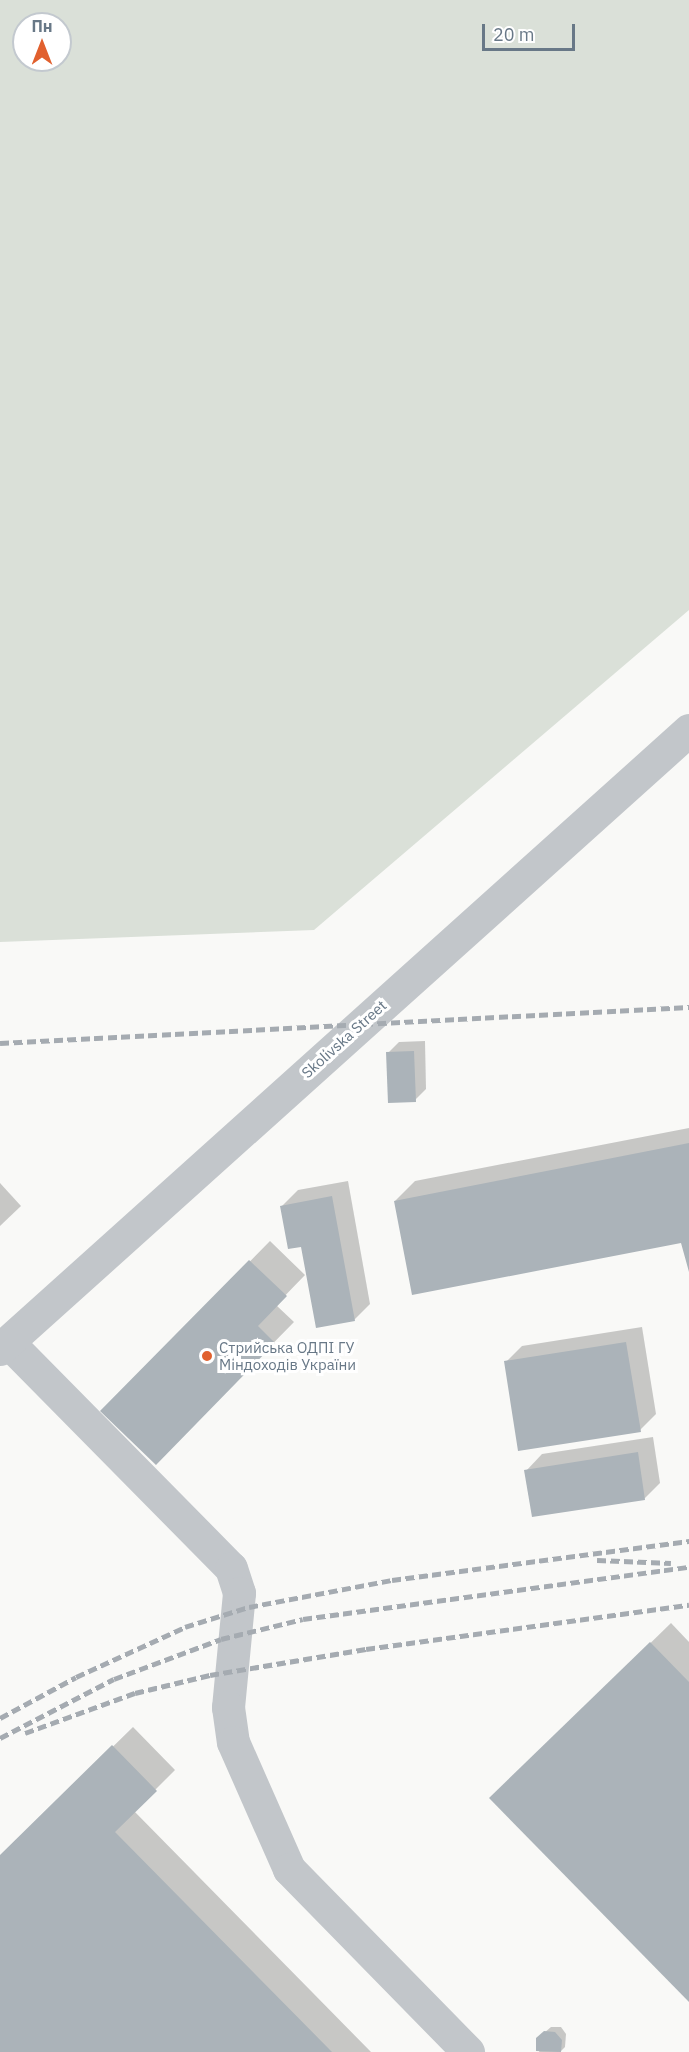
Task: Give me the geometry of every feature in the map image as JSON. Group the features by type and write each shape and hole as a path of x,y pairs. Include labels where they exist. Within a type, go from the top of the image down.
{"street":[{"name":"Skolivska Street","path":"4,1346 689,730"},
{"path":"4,1346 231,1568 239,1593 228,1707 233,1742 290,1869 468,2052"}],"shaded area":[{"path":"0,0 689,0 689,610 314,930 0,942"}],"building":[{"path":"414,1051 416,1102 388,1103 386,1052"},
{"path":"689,1143 689,1272 681,1243 412,1295 394,1201"},
{"path":"332,1196 355,1321 316,1328 301,1247 288,1249 280,1206"},
{"path":"249,1260 287,1296 258,1326 275,1343 156,1465 100,1411"},
{"path":"626,1342 641,1432 518,1451 504,1361"},
{"path":"638,1452 645,1500 532,1517 524,1470"},
{"path":"650,1642 689,1682 689,2002 489,1798"},
{"path":"112,1745 157,1791 115,1832 332,2052 0,2052 0,1855"},
{"path":"544,2031 555,2032 562,2040 561,2052 536,2051 536,2038"}],"railway":[{"path":"0,1043 689,1007"},
{"path":"0,1718 76,1677 185,1627 249,1607 392,1580 689,1541"},
{"path":"597,1560 671,1563"},
{"path":"0,1738 114,1679 221,1639 303,1619 689,1567"},
{"path":"25,1733 135,1693 210,1675 366,1649 689,1605"}],"place":[{"name":"Стрийська ОДПІ ГУ Міндоходів України","path":"207,1356"}]}
